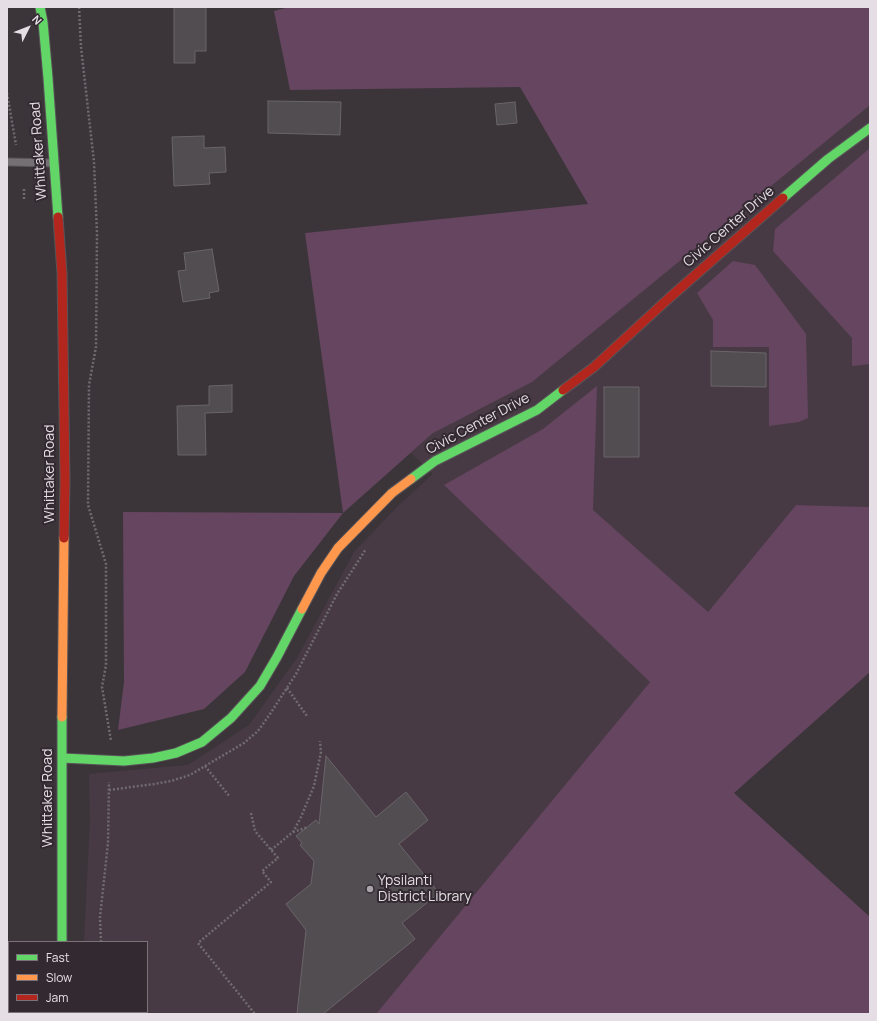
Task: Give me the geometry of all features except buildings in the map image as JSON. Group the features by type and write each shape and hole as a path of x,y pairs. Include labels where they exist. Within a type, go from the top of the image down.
{"street":[{"name":"Whittaker Road","path":"40,7 43,22 62,273 65,489 62,758 62,941"},
{"name":"Civic Center Drive","path":"62,758 124,761 153,758 176,753 202,742 231,718 260,686 321,573 338,548 392,493 434,461 537,410 594,367 668,299 828,159 870,128"}],"lane":[{"path":"7,162 54,163"}],"path":[{"path":"80,7 81,47 94,162 97,234 96,347 89,385 88,505 106,564 106,665 102,687 111,742"},
{"path":"7,93 16,145"},
{"path":"24,189 24,201"},
{"path":"109,790 154,784 190,775 252,738 270,714 296,674 336,594 367,548"},
{"path":"287,688 307,716"},
{"path":"293,832 314,786 321,752 320,740"},
{"path":"205,766 230,796"},
{"path":"101,941 100,917 108,843 109,782"},
{"path":"251,812 255,832 278,858 262,871 271,882 198,944 255,1014"},
{"path":"271,850 293,832 308,827"}],"shaded area":[{"path":"289,7 870,7 870,105 532,382 433,433 343,513 305,233 588,204 520,87 290,90 274,11"},
{"path":"870,34 870,507 796,505 376,1014 80,1014 148,1013 148,941 84,941 90,820 89,774 188,765 249,725 297,658 354,552 397,507 433,474 411,453 651,238"},
{"path":"870,148 870,364 852,366 852,338 773,251 775,229"},
{"path":"733,261 755,265 806,334 808,418 799,422 769,426 769,347 713,347 713,320 697,293"},
{"path":"597,386 593,510 708,612 796,505 870,507 870,672 734,793 870,917 870,1014 376,1014 650,682 444,485 543,429"},
{"path":"123,512 343,513 294,576 245,672 204,709 118,730 124,682"}],"traffic: fast":[{"path":"40,7 43,22 48,78 58,217"},
{"path":"783,198 828,159 870,128"},
{"path":"411,479 435,461 537,410 563,390"},
{"path":"62,758 124,761 153,758 176,753 202,742 231,718 260,686 302,609"},
{"path":"62,717 62,941"}],"traffic: slow":[{"path":"302,609 321,573 338,548 392,493 411,479"},
{"path":"62,717 64,538"}],"traffic: jam":[{"path":"563,390 594,367 668,299 783,198"},
{"path":"58,217 62,273 65,481 64,538"}],"place":[{"name":"Ypsilanti District Library","path":"370,889"}]}
